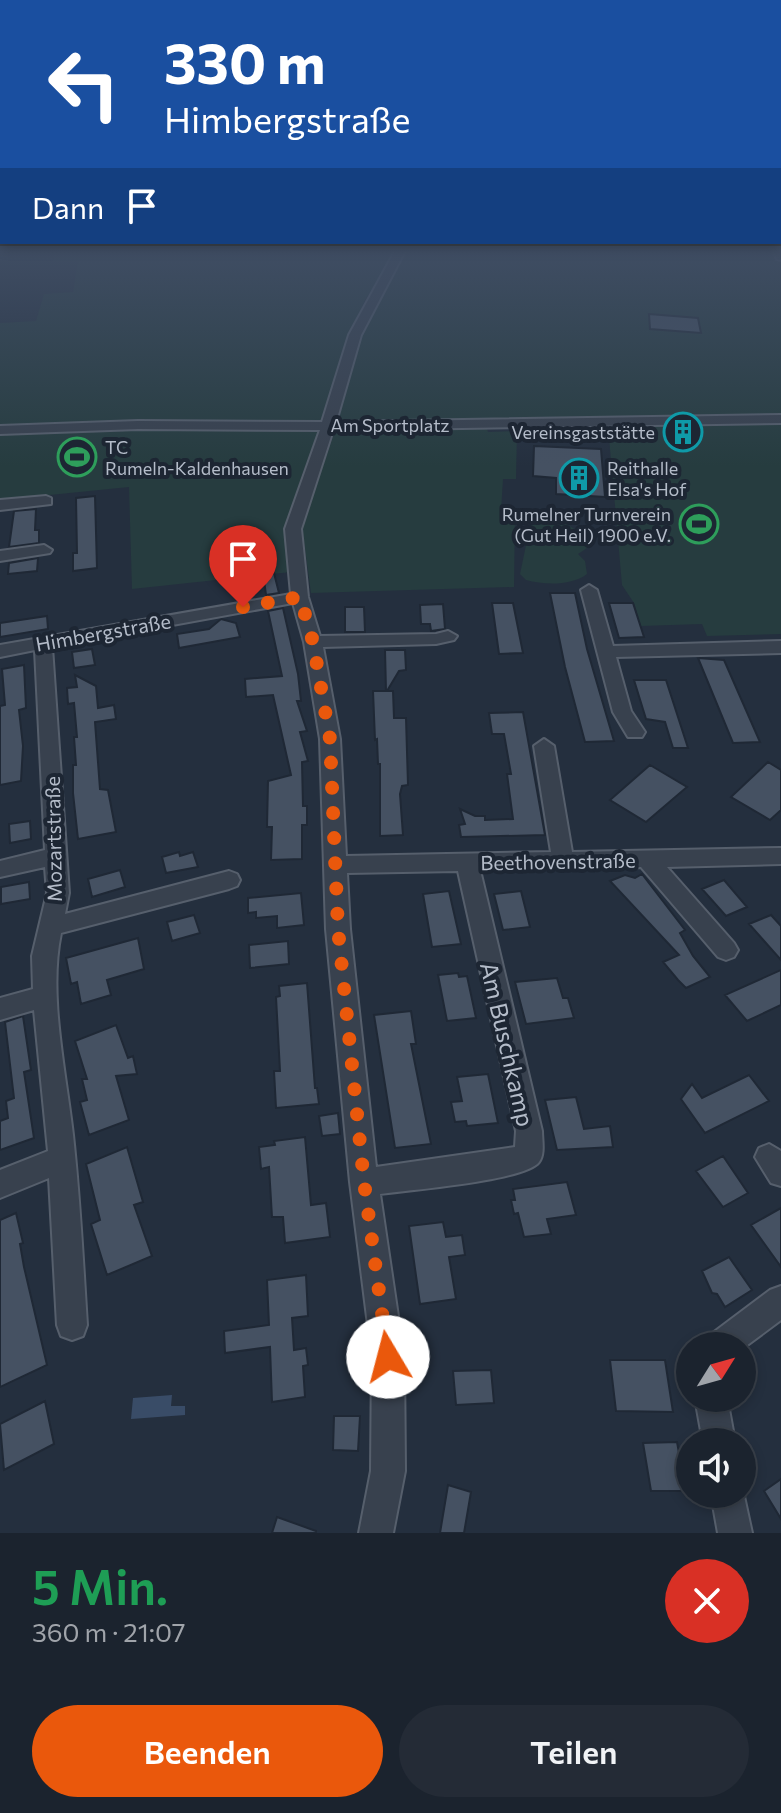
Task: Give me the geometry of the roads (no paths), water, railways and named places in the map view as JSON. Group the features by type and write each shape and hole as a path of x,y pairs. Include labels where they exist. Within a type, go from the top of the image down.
{"street":[{"path":"362,323 355,335 293,529 300,597 313,642 330,739 334,865 364,1182 388,1357 388,1471 376,1533"},
{"name":"Am Sportplatz","path":"0,430 138,425 781,419"},
{"path":"545,423 547,438"},
{"path":"0,505 46,501"},
{"path":"0,556 44,550"},
{"path":"589,590 622,712 635,732"},
{"name":"Himbergstraße","path":"0,651 300,597"},
{"path":"313,642 436,639 448,636"},
{"name":"Mozartstraße","path":"43,643 58,893 44,956 45,996 62,1159 72,1325"},
{"path":"606,652 781,647"},
{"path":"544,746 563,861"},
{"path":"0,869 56,856"},
{"name":"Beethovenstraße","path":"334,865 781,856"},
{"path":"648,860 726,950"},
{"name":"Am Buschkamp","path":"364,1182 515,1162 529,1154 529,1131 467,863"},
{"path":"53,926 229,880"},
{"path":"0,1009 45,996"},
{"path":"0,1184 62,1159"},
{"path":"740,1332 781,1301"},
{"path":"731,1508 735,1533"}],"water":[{"path":"172,1395 171,1406 185,1406 185,1415 131,1419 133,1398"}],"place":[{"name":"Vereinsgaststätte","path":"683,432"},
{"name":"TC Rumeln-Kaldenhausen","path":"77,457"},
{"name":"Reithalle Elsa's Hof","path":"579,478"},
{"name":"Rumelner Turnverein (Gut Heil) 1900 e.V.","path":"699,524"}]}
